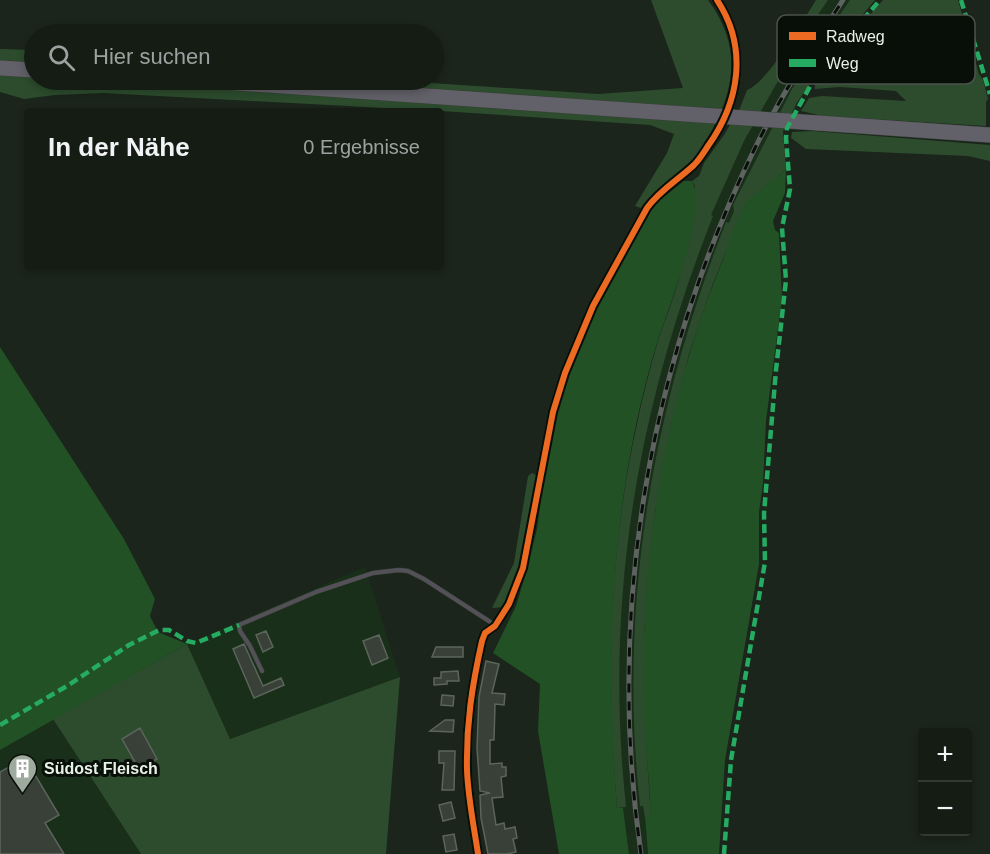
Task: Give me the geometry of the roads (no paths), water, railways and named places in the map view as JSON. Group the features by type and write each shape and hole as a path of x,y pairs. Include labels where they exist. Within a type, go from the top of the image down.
{"highway":[{"path":"0,68 24,69"},
{"path":"339,90 990,135"}],"street":[{"path":"478,854 467,773 471,690 482,641 485,633 495,626 508,604 523,568 553,412 565,373 593,306 647,208 656,195 696,163 720,130 732,100 738,64 732,29 717,0"}],"lane":[{"path":"262,670 240,632 239,625 316,592 373,573 399,570 415,573 495,626"}],"railway":[{"path":"833,15 843,0"},
{"path":"641,854 631,763 629,673 633,582 645,492 663,404 687,316 718,231 755,148 790,84"}],"place":[{"name":"Südost Fleisch","path":"23,794"}]}
